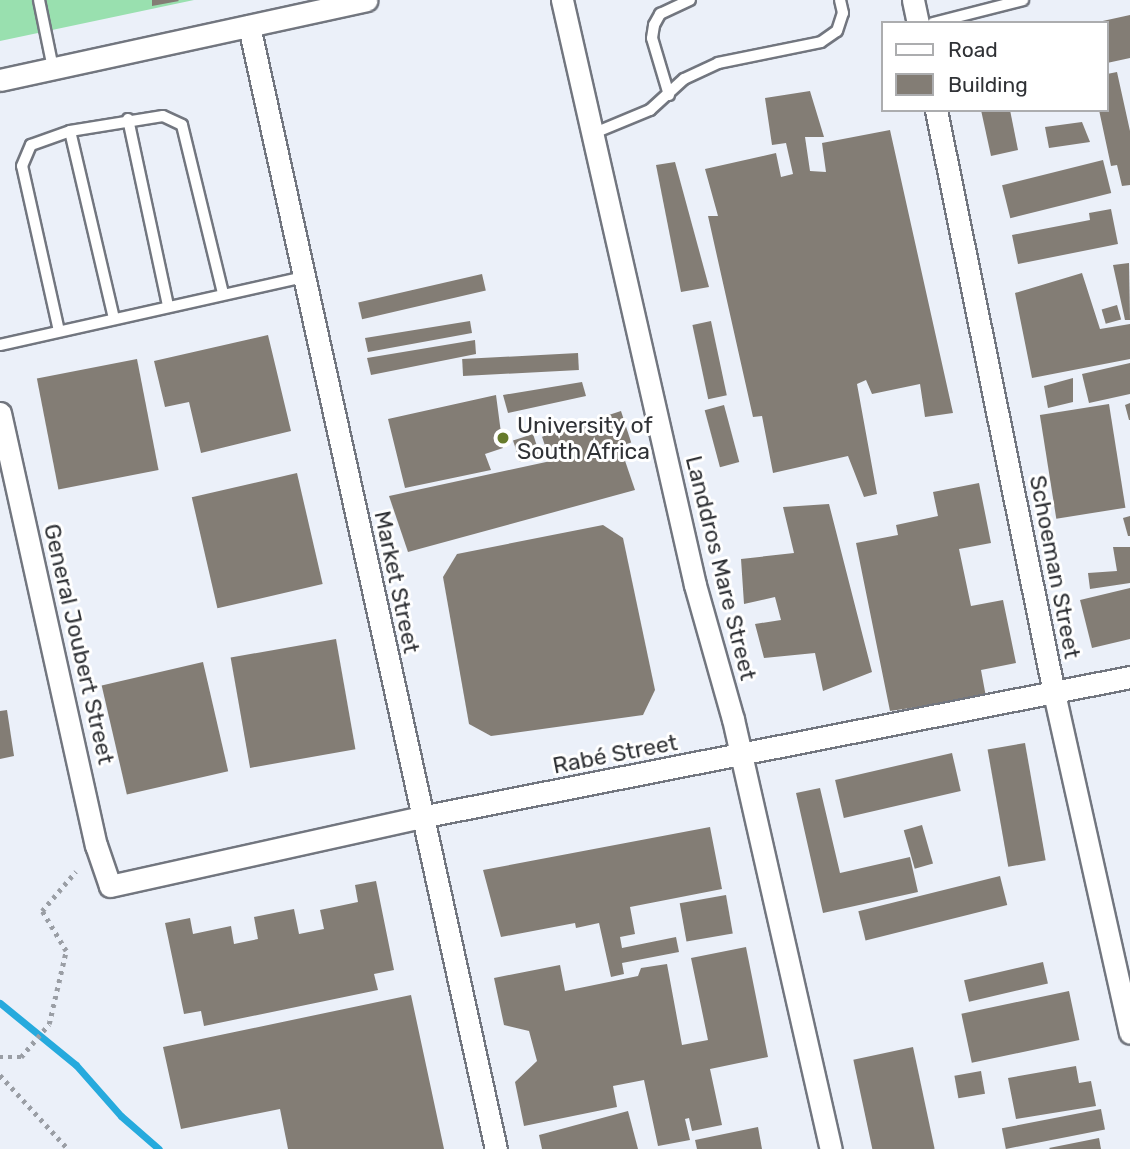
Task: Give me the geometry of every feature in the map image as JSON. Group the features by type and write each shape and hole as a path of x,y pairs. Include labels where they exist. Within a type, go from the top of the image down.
{"street":[{"path":"0,80 249,26 290,8 366,0"},
{"name":"Landdros Mare Street","path":"562,0 695,585 741,756 831,1149"},
{"path":"913,0 918,21"},
{"name":"Market Street","path":"249,26 496,1149"},
{"name":"Schoeman Street","path":"936,112 1054,693 1130,1033"},
{"name":"General Joubert Street","path":"0,413 96,845 110,886"},
{"name":"Rabé Street","path":"110,886 421,817 741,756 1130,677"}],"lane":[{"path":"38,0 53,68"},
{"path":"669,95 653,38 654,25 660,14 690,0"},
{"path":"592,134 650,110 684,79 718,62 821,42 837,31 842,13 840,0"},
{"path":"939,21 989,3 1023,0"},
{"path":"59,331 22,166 31,145 70,131 128,119 163,116 182,125 223,293"},
{"path":"128,119 167,306"},
{"path":"70,131 114,318"},
{"path":"0,345 304,277"}],"path":[{"path":"0,1057 21,1058 48,1024 66,951 43,911 76,871"},
{"path":"0,1075 68,1149"}],"green space":[{"path":"0,0 194,0 0,41"}],"building":[{"path":"152,0 178,0 179,1 152,6"},
{"path":"1130,15 1130,58 1109,63 1109,21 1103,21"},
{"path":"1117,72 1130,131 1130,185 1122,186 1117,165 1111,166 1099,112 1109,112 1109,74"},
{"path":"810,91 824,137 805,137 810,171 826,172 822,143 890,130 953,413 925,417 920,384 872,394 866,380 857,384 877,494 864,497 848,456 773,473 762,416 753,417 708,216 718,216 705,169 776,153 781,177 793,174 786,143 772,145 765,98"},
{"path":"981,112 1010,112 1018,150 991,156"},
{"path":"1082,122 1090,142 1049,148 1045,127"},
{"path":"1103,160 1111,193 1010,218 1002,185"},
{"path":"675,162 709,287 681,292 656,165"},
{"path":"1111,209 1118,244 1018,264 1012,235 1090,220 1089,213"},
{"path":"1129,263 1130,320 1125,320 1113,265"},
{"path":"1082,273 1100,329 1130,324 1130,359 1032,378 1015,293"},
{"path":"482,274 486,291 362,319 358,303"},
{"path":"1117,305 1121,319 1106,324 1102,309"},
{"path":"470,321 472,333 368,352 365,338"},
{"path":"711,321 727,395 708,399 692,325"},
{"path":"268,335 291,431 201,453 189,402 165,407 154,361"},
{"path":"475,340 476,354 371,375 367,358"},
{"path":"578,353 579,370 463,376 462,359"},
{"path":"137,359 159,470 58,489 37,378"},
{"path":"1130,363 1130,394 1089,403 1082,374"},
{"path":"1073,378 1073,402 1048,408 1044,386"},
{"path":"582,382 586,396 508,413 503,395"},
{"path":"496,395 503,448 485,454 491,470 405,488 388,419"},
{"path":"1130,403 1130,420 1129,420 1125,405"},
{"path":"1109,404 1125,508 1056,519 1040,415"},
{"path":"724,405 739,462 720,467 705,410"},
{"path":"621,411 631,442 552,468 542,437"},
{"path":"533,434 540,455 520,461 513,440"},
{"path":"620,446 635,490 408,552 389,496"},
{"path":"297,473 323,584 217,608 192,497"},
{"path":"979,483 991,543 959,549 971,606 1003,600 1016,663 981,670 986,697 890,711 856,543 898,535 896,525 938,516 933,492"},
{"path":"829,504 872,672 823,691 815,653 764,658 755,624 781,620 775,597 744,604 741,559 794,553 783,507"},
{"path":"1130,516 1130,536 1128,536 1123,518"},
{"path":"603,525 623,538 655,690 643,715 491,736 469,724 443,577 457,554"},
{"path":"1113,547 1130,547 1130,583 1090,589 1088,573 1117,571"},
{"path":"1130,588 1130,639 1092,648 1080,600"},
{"path":"336,639 355,749 250,768 231,658"},
{"path":"203,662 228,771 127,795 102,685"},
{"path":"7,710 14,756 0,759 0,711"},
{"path":"1025,743 1046,860 1008,867 988,750"},
{"path":"952,753 961,791 844,818 835,780"},
{"path":"820,788 840,873 910,857 918,892 823,913 796,793"},
{"path":"922,825 933,863 915,869 904,830"},
{"path":"710,827 722,889 630,907 635,934 620,937 622,948 676,937 679,952 622,963 624,974 611,977 599,923 576,928 575,923 501,937 483,870"},
{"path":"1000,876 1007,905 866,940 858,911"},
{"path":"376,881 394,970 374,974 378,990 204,1026 201,1011 184,1014 165,923 190,918 193,934 231,926 234,944 258,939 254,917 294,909 299,934 324,929 320,910 358,902 355,885"},
{"path":"726,895 733,933 686,942 680,903"},
{"path":"746,947 768,1057 710,1069 722,1125 692,1131 689,1118 685,1119 690,1140 658,1146 644,1080 613,1086 617,1107 524,1126 515,1082 537,1061 529,1031 504,1025 494,978 560,965 565,991 638,976 641,968 667,964 682,1045 708,1040 691,958"},
{"path":"1043,962 1048,983 969,1002 964,980"},
{"path":"1069,991 1079,1040 972,1063 961,1014"},
{"path":"411,995 444,1149 288,1149 280,1109 181,1129 163,1047"},
{"path":"913,1047 935,1149 872,1149 853,1060"},
{"path":"1076,1066 1079,1083 1091,1081 1096,1106 1016,1119 1008,1078"},
{"path":"981,1071 985,1094 958,1098 954,1076"},
{"path":"1101,1109 1105,1130 1006,1149 1002,1128"},
{"path":"628,1111 638,1149 542,1149 539,1135"},
{"path":"758,1127 762,1149 697,1149 695,1140"},
{"path":"1099,1138 1101,1149 1049,1148"}],"waterway":[{"path":"0,1003 76,1065 121,1116 159,1149"}],"place":[{"name":"University of South Africa","path":"503,438"}]}
